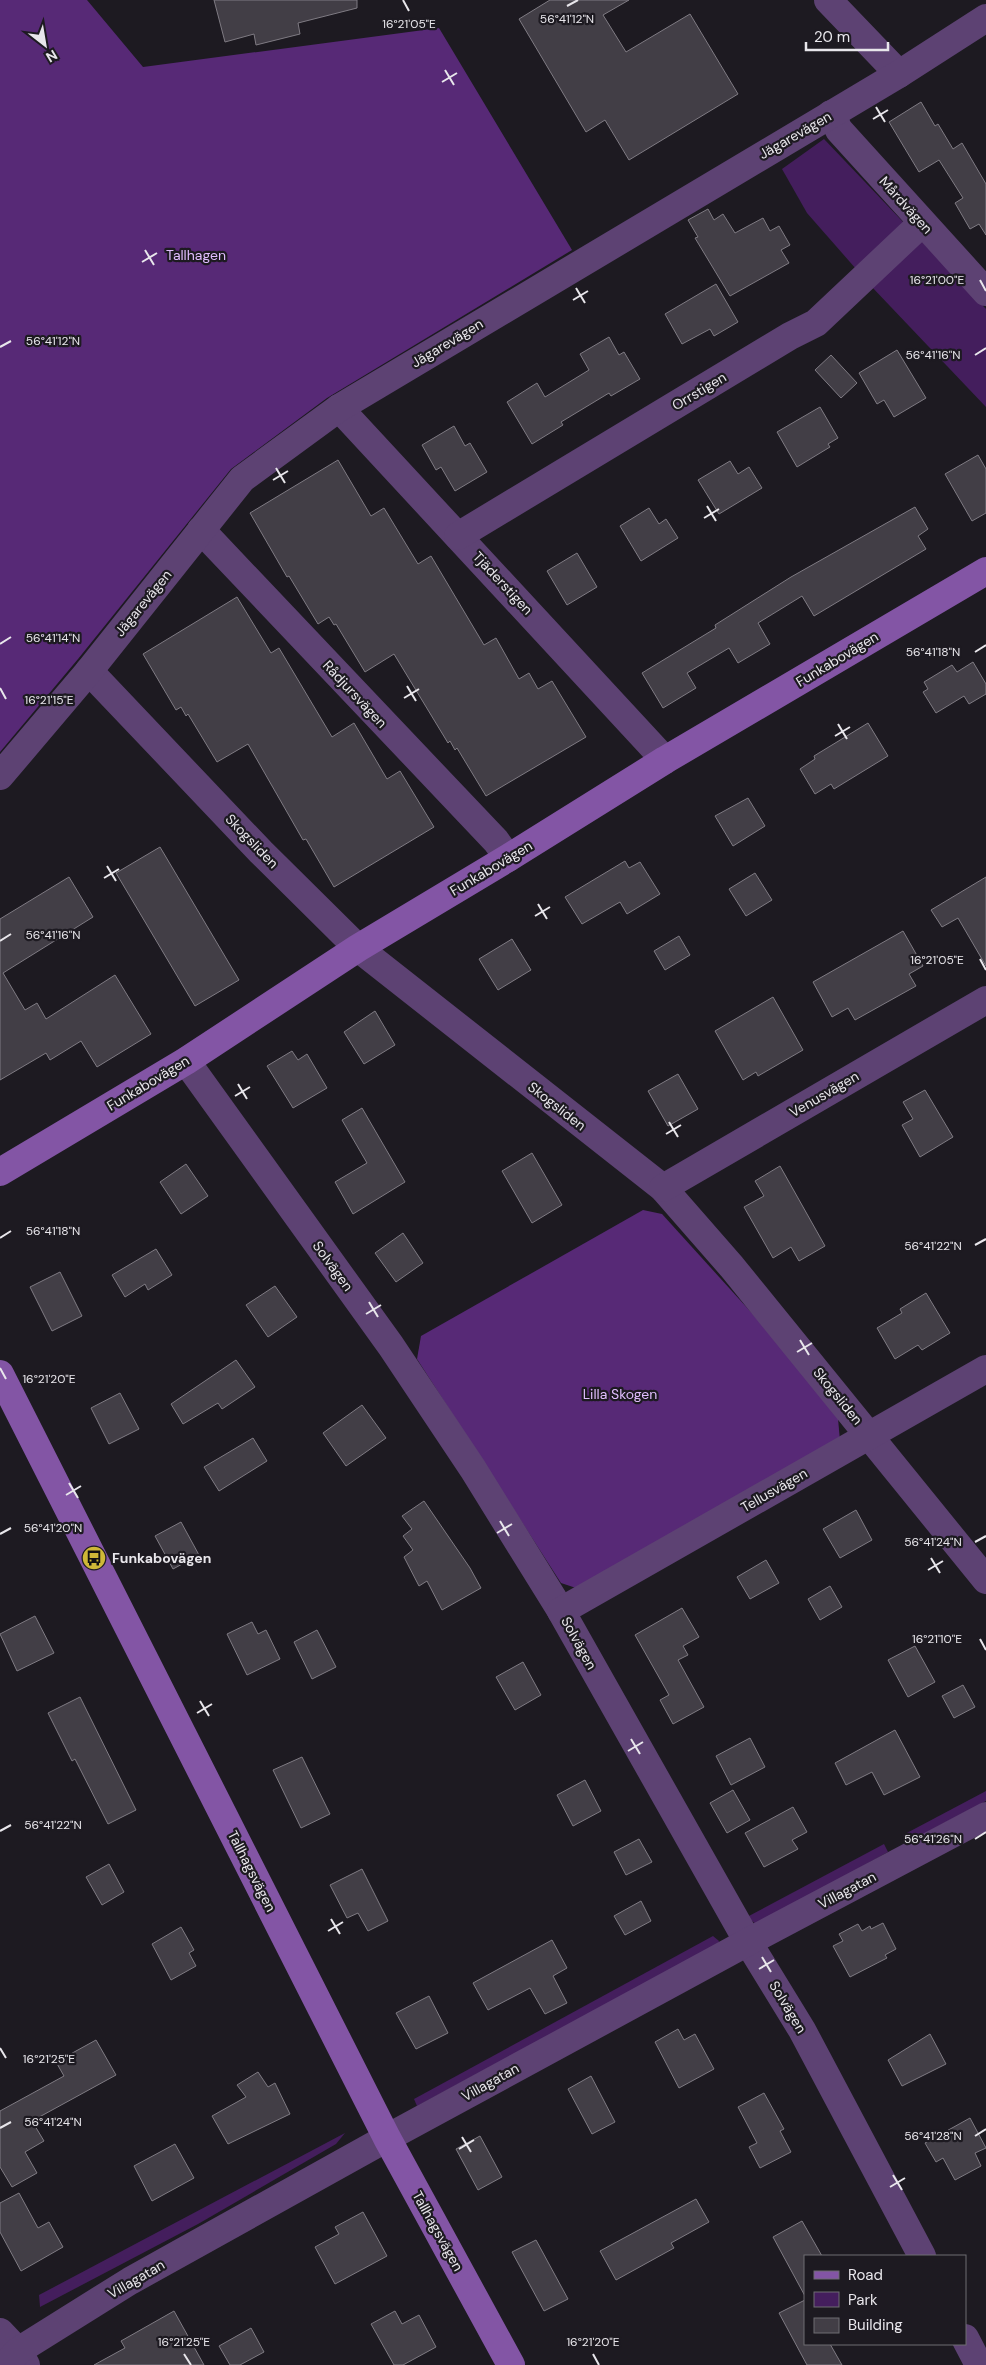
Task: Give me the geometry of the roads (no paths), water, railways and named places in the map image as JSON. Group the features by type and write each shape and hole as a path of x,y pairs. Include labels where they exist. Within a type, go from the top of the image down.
{"street":[{"path":"828,0 899,74"},
{"name":"Jägarevägen","path":"0,776 89,671 242,479 339,408 899,74 986,18"},
{"name":"Mårdvägen","path":"831,114 839,130 986,292"},
{"name":"Orrstigen","path":"458,536 790,336 816,323 922,223"},
{"name":"Tjäderstigen","path":"339,408 665,760"},
{"name":"Rådjursvägen","path":"201,530 496,840 508,858"},
{"name":"Funkabovägen","path":"0,1172 186,1061 358,948 508,858 665,760 986,571"},
{"name":"Skogsliden","path":"89,671 261,852 358,948 663,1188 732,1267 986,1580"},
{"name":"Venusvägen","path":"663,1188 986,1000"},
{"name":"Solvägen","path":"186,1061 391,1346 473,1469 561,1611 748,1942 802,2030 921,2255"},
{"name":"Tellusvägen","path":"561,1611 986,1369"},
{"name":"Tallhagsvägen","path":"0,1374 387,2138 511,2365"},
{"name":"Villagatan","path":"12,2353 130,2281 387,2138 748,1942 986,1816"},
{"path":"966,2340 979,2365"}],"place":[{"name":"Funkabovägen","path":"94,1558"}],"park label":[{"name":"Tallhagen","path":"196,255"},
{"name":"Lilla Skogen","path":"620,1394"}]}
